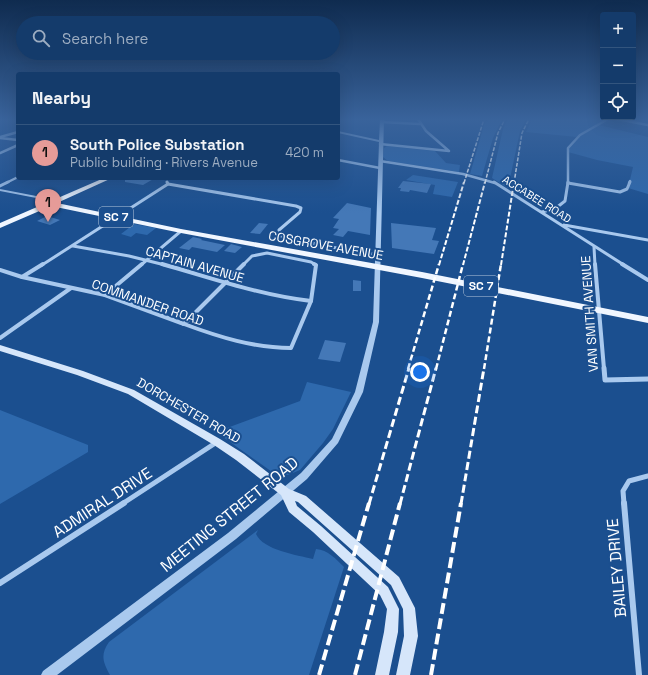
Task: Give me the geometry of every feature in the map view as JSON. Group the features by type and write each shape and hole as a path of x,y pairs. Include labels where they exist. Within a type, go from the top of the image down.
{"main road":[{"path":"0,226 104,180"},
{"name":"COSGROVE AVENUE","path":"54,202 635,315 648,320"},
{"name":"COSGROVE AVENUE","path":"118,215 181,231 327,255"},
{"name":"COSGROVE AVENUE","path":"635,315 648,315"},
{"name":"DORCHESTER ROAD","path":"0,348 80,373 131,392 217,442 240,457 285,492 302,499 395,580 409,608 411,636 403,675"},
{"name":"DORCHESTER ROAD","path":"285,492 293,509 317,529 384,591 393,609 391,632 382,675"}],"street":[{"name":"MEETING STREET ROAD","path":"47,675 232,536 304,476 335,441 359,392 376,322 380,150"},
{"path":"436,150 447,152 448,150"},
{"path":"542,212 556,208 566,201 568,184 568,150"},
{"path":"340,160 380,168"},
{"name":"ACCABEE ROAD","path":"380,161 463,174 492,181 648,280"},
{"path":"0,186 16,178"},
{"path":"568,184 620,192 628,188 630,181"},
{"path":"22,277 73,246 168,182 296,206 301,208 300,212 279,230 281,236 325,246 378,255"},
{"name":"COSGROVE AVENUE","path":"0,190 54,202"},
{"name":"COSGROVE AVENUE","path":"0,194 54,202"},
{"path":"561,224 648,240"},
{"path":"105,295 181,231"},
{"name":"CAPTAIN AVENUE","path":"73,246 148,260 282,298 311,301"},
{"name":"VAN SMITH AVENUE","path":"594,247 605,380 648,379"},
{"path":"184,324 252,256 256,254 274,254 311,262 316,265 311,301"},
{"name":"COMMANDER ROAD","path":"0,270 22,277 105,295 220,337 270,348 291,348 311,301"},
{"path":"638,274 648,275"},
{"path":"0,338 71,288"},
{"name":"ADMIRAL DRIVE","path":"0,583 217,442"},
{"name":"BAILEY DRIVE","path":"639,675 623,491 629,481 648,476"}],"shaded area":[{"path":"384,150 435,151 446,163 460,165 459,172 388,161 383,157"},
{"path":"477,150 489,150 482,176 470,174"},
{"path":"498,150 516,150 508,188 492,178"},
{"path":"568,150 648,150 648,194 628,188 633,167 597,160 568,152"},
{"path":"413,175 458,182 452,197 433,194 435,185 406,180"},
{"path":"134,224 156,228 147,235 136,233 131,237 121,234"},
{"path":"307,382 351,392 333,429 300,470 288,475 275,474 216,432 300,401"},
{"path":"0,410 88,445 88,452 0,504"},
{"path":"258,530 256,534 260,540 273,548 290,554 313,559 316,549 324,551 332,555 344,567 309,675 110,675 104,658 104,651 109,642"}],"building":[{"path":"125,180 152,180 143,185 125,182"},
{"path":"403,181 431,184 427,193 410,190 409,192 400,191 401,188 398,188"},
{"path":"347,203 371,208 370,235 348,231 343,237 333,235 339,229 333,228 339,219 333,218"},
{"path":"47,216 60,220 50,225 37,221"},
{"path":"259,223 268,224 260,234 250,233"},
{"path":"391,223 436,228 432,240 439,241 434,254 392,248"},
{"path":"193,237 225,245 217,252 192,247 189,250 179,248"},
{"path":"231,244 242,247 235,253 224,251"},
{"path":"353,280 361,281 361,291 353,291"},
{"path":"325,340 346,343 340,362 318,359"}],"railway":[{"path":"464,183 474,150"},
{"path":"485,183 493,150"},
{"path":"514,183 519,150"},
{"path":"439,265 464,182"},
{"path":"463,265 485,182"},
{"path":"501,265 514,182"},
{"path":"408,369 439,264"},
{"path":"436,369 463,264"},
{"path":"484,369 501,264"},
{"path":"369,504 409,368"},
{"path":"400,504 436,368"},
{"path":"461,504 484,368"},
{"path":"319,675 369,503"},
{"path":"355,675 400,503"},
{"path":"431,675 461,503"}],"place":[{"name":"South Police Substation","path":"48,222"}]}
